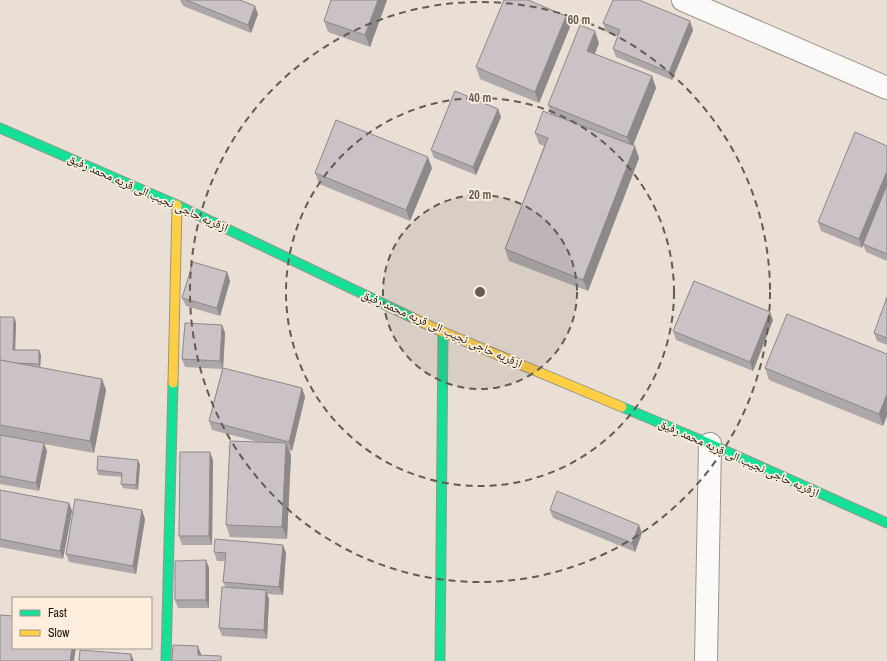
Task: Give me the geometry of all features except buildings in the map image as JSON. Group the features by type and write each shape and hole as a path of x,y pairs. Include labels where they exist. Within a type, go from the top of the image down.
{"street":[{"path":"683,0 887,88"},
{"name":"ازقریه حاجی نجیب الی قریه محمد رفیق","path":"0,128 177,205 443,332 710,444 887,523"},
{"path":"166,661 177,205"},
{"path":"440,661 443,332"},
{"path":"706,661 710,444"}],"traffic: fast":[{"path":"0,128 177,205 413,318"},
{"path":"440,661 443,332"},
{"path":"166,661 173,383"},
{"path":"622,407 710,444 887,523"}],"traffic: slow":[{"path":"173,383 177,205"},
{"path":"413,318 622,407"}]}
